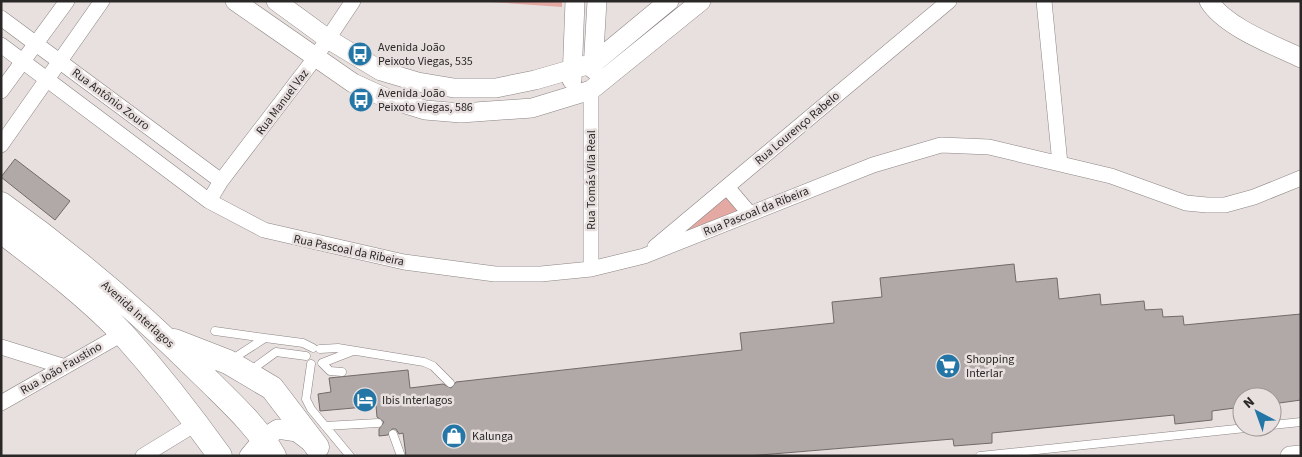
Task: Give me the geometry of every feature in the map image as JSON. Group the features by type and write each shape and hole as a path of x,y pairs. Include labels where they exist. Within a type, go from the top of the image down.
{"main road":[{"name":"Avenida Interlagos","path":"1,204 65,250 165,337 269,447"},
{"name":"Avenida Interlagos","path":"1,231 51,269 122,334 197,423 220,456"},
{"path":"165,337 238,367 272,388 322,443"}],"street":[{"path":"1,91 67,1"},
{"path":"1,145 102,1"},
{"path":"235,1 353,83 386,98 425,110 461,113 498,112 532,108 591,90 700,1"},
{"path":"276,1 328,39 381,71 418,82 454,88 496,88 535,80 594,63 669,1"},
{"name":"Rua Manuel Vaz","path":"209,201 221,181 315,58 353,1"},
{"path":"571,96 575,1"},
{"path":"591,90 597,1"},
{"name":"Rua Lourenço Rabelo","path":"644,256 949,1"},
{"path":"1044,1 1060,164"},
{"path":"1209,1 1224,17 1243,29 1301,58"},
{"name":"Rua Antônio Zouro","path":"1,18 221,181"},
{"name":"Rua Antônio Zouro","path":"1,45 209,201"},
{"name":"Rua Tomás Vila Real","path":"591,90 591,269"},
{"name":"Rua Pascoal da Ribeira","path":"209,201 264,230 404,262 496,274 541,274 591,269 644,256 873,165 941,145 989,146 1111,176 1186,203 1207,205 1225,205 1254,198 1301,178"},
{"path":"727,187 750,214"},
{"name":"Rua João Faustino","path":"1,403 62,366 122,334"},
{"path":"1,347 62,366"},
{"path":"143,456 197,423"},
{"path":"249,456 269,447 278,429 288,428 322,443"},
{"path":"1290,456 1301,455"}],"lane":[{"path":"215,331 303,343 316,348 324,354 322,363"},
{"path":"238,367 265,338"},
{"path":"238,367 276,352 306,356 316,348 338,348 424,362 433,366 450,383"},
{"path":"311,364 322,363 353,351"},
{"path":"306,356 311,364 306,399 322,443 350,456"},
{"path":"322,363 330,371 342,372"},
{"path":"1282,424 1301,422"},
{"path":"322,443 378,423"},
{"path":"980,456 1232,429"},
{"path":"393,434 401,456"}],"shaded area":[{"path":"478,1 562,1 562,7"},
{"path":"730,193 744,211 682,235"}],"building":[{"path":"15,159 70,201 55,220 1,177"},
{"name":"Shopping Interlar","path":"1014,264 1016,282 1057,278 1059,299 1100,294 1101,305 1144,301 1145,310 1162,309 1163,317 1183,316 1184,325 1301,314 1301,400 1282,403 1282,387 1232,387 1232,408 1212,411 1212,420 1175,424 1174,415 992,433 992,443 954,446 953,439 748,456 406,456 403,433 399,434 396,429 392,429 388,435 379,436 379,429 384,422 377,417 376,406 320,411 318,394 331,392 329,378 408,370 410,388 443,384 451,388 456,382 742,350 740,333 834,323 832,302 882,297 880,278"}],"place":[{"name":"Avenida João Peixoto Viegas, 535","path":"360,54"},
{"name":"Avenida João Peixoto Viegas, 586","path":"361,100"},
{"name":"Shopping Interlar","path":"948,366"},
{"name":"Ibis Interlagos","path":"365,400"},
{"name":"Kalunga","path":"454,436"}]}
